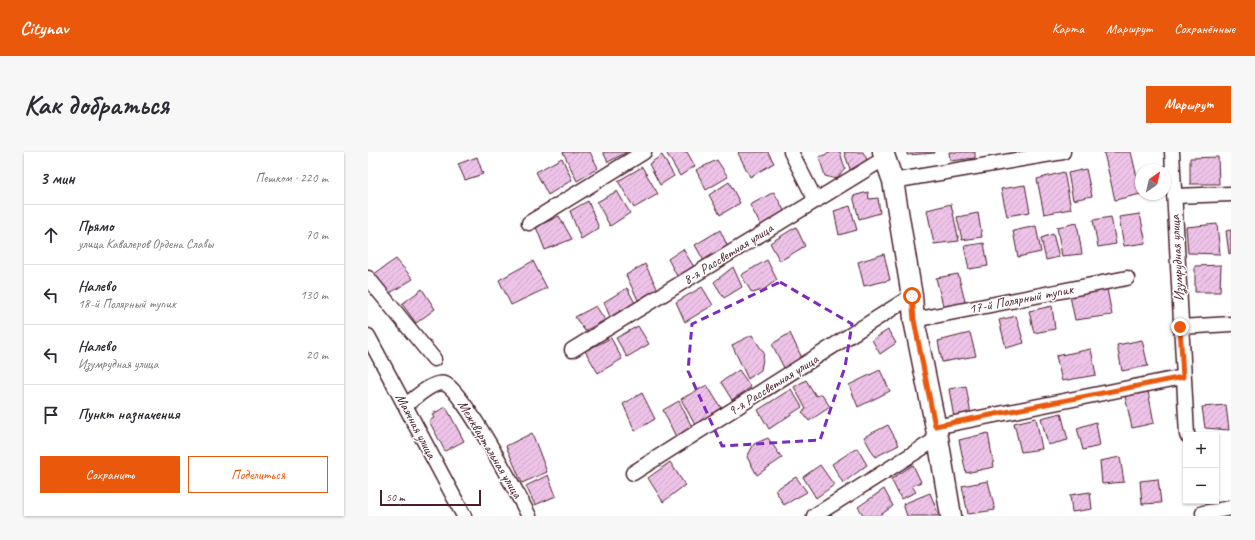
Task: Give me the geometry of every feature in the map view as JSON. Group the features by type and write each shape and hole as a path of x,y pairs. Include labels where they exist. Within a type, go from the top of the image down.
{"street":[{"path":"529,223 644,152"},
{"path":"791,152 816,201"},
{"path":"893,181 1063,152"},
{"name":"Изумрудная улица","path":"1172,152 1180,327 1187,432"},
{"path":"884,155 893,181 912,296 914,320 951,516"},
{"name":"8-я Рассветная улица","path":"572,350 816,201 884,155"},
{"path":"1174,196 1231,194"},
{"path":"368,278 434,359"},
{"name":"17-й Полярный тупик","path":"914,320 1128,278"},
{"name":"9-я Рассветная улица","path":"633,473 912,296"},
{"path":"1180,327 1231,324"},
{"name":"Маячная улица","path":"368,336 464,516"},
{"path":"814,516 936,432 1183,377"},
{"name":"Межквартальная улица","path":"406,405 431,386 440,383 447,384 456,393 476,420 529,516"},
{"path":"1201,510 1231,508"}],"highlighted area":[{"path":"780,282 852,324 845,367 820,440 722,446 688,371 692,324"}],"building":[{"path":"563,152 590,152 598,168 577,181"},
{"path":"603,152 627,152 608,162"},
{"path":"669,152 687,152 695,166 680,176 667,154"},
{"path":"768,152 774,163 750,177 738,153"},
{"path":"832,152 840,152 845,169 836,179 825,176 819,157"},
{"path":"844,152 863,152 870,165 851,172"},
{"path":"907,152 935,152 935,153 907,155"},
{"path":"949,152 975,152 975,158 950,161"},
{"path":"1131,152 1135,169 1135,195 1115,200 1104,153"},
{"path":"662,155 674,176 660,185 649,164"},
{"path":"477,157 483,174 465,180 458,164"},
{"path":"1218,157 1219,184 1190,184 1190,158"},
{"path":"562,158 572,180 548,195 536,172"},
{"path":"717,160 728,177 706,190 696,170"},
{"path":"642,167 658,194 634,208 618,181"},
{"path":"1086,169 1092,196 1073,200 1068,173"},
{"path":"1064,172 1071,209 1044,214 1037,179"},
{"path":"729,182 740,203 720,215 709,195"},
{"path":"1025,185 1030,212 1007,216 1001,189"},
{"path":"617,191 630,213 610,226 597,202"},
{"path":"774,192 786,214 761,226 750,205"},
{"path":"868,192 869,199 878,198 880,213 859,219 853,196"},
{"path":"588,201 599,228 581,239 570,211"},
{"path":"951,204 959,241 934,244 927,210"},
{"path":"850,206 857,230 839,235 834,211"},
{"path":"978,213 982,237 962,240 957,217"},
{"path":"1140,214 1146,243 1124,246 1119,217"},
{"path":"559,216 572,239 545,250 536,227"},
{"path":"1111,217 1116,244 1098,247 1093,220"},
{"path":"1077,223 1082,254 1062,256 1057,227"},
{"path":"1217,224 1220,254 1188,253 1186,227"},
{"path":"1036,226 1041,252 1018,257 1013,231"},
{"path":"796,227 805,246 780,261 770,243"},
{"path":"720,230 728,247 704,261 695,245"},
{"path":"1231,230 1231,253 1229,254 1226,231"},
{"path":"1053,234 1059,257 1046,260 1041,238"},
{"path":"984,243 988,266 969,269 964,246"},
{"path":"683,249 694,267 678,278 668,259"},
{"path":"884,254 890,280 864,286 858,262"},
{"path":"396,259 413,279 390,293 374,274"},
{"path":"767,260 777,280 763,290 752,293 741,275"},
{"path":"533,261 547,288 511,305 499,280"},
{"path":"645,264 658,290 638,300 626,275"},
{"path":"1221,265 1220,292 1195,292 1195,266"},
{"path":"733,267 742,287 724,298 714,282"},
{"path":"958,274 966,305 944,309 936,278"},
{"path":"702,287 713,305 685,322 676,302"},
{"path":"627,288 635,303 610,317 604,302"},
{"path":"422,289 435,309 416,323 402,304"},
{"path":"1107,289 1112,315 1075,320 1070,296"},
{"path":"596,306 605,320 585,331 575,317"},
{"path":"1052,306 1055,329 1034,333 1029,311"},
{"path":"1016,316 1024,343 1006,348 999,320"},
{"path":"638,326 649,344 627,357 616,338"},
{"path":"888,330 896,343 880,354 872,340"},
{"path":"790,333 803,360 785,370 772,344"},
{"path":"970,333 976,356 942,362 938,341"},
{"path":"752,335 764,353 761,370 748,379 732,345"},
{"path":"611,338 622,359 598,373 585,351"},
{"path":"1142,340 1148,366 1122,371 1117,345"},
{"path":"1091,349 1096,375 1062,381 1056,356"},
{"path":"739,370 751,387 732,400 721,382"},
{"path":"880,370 890,391 858,407 849,385"},
{"path":"806,380 816,396 822,394 830,407 809,421 802,412 806,409 794,387"},
{"path":"707,385 721,408 695,425 681,399"},
{"path":"966,386 971,415 954,418 949,389"},
{"path":"791,389 802,407 769,429 758,410"},
{"path":"1148,391 1154,423 1132,428 1125,396"},
{"path":"642,393 655,419 635,431 623,404"},
{"path":"679,401 692,427 676,437 663,410"},
{"path":"1226,405 1229,430 1205,428 1202,407"},
{"path":"446,407 464,441 445,451 429,421 434,418 432,414"},
{"path":"1061,413 1068,440 1048,445 1041,418"},
{"path":"1036,418 1042,449 1021,452 1014,423"},
{"path":"1096,422 1100,446 1083,450 1077,428"},
{"path":"888,425 899,445 875,457 864,437"},
{"path":"532,433 547,472 522,483 506,446"},
{"path":"988,433 994,467 966,473 959,440"},
{"path":"768,438 782,458 757,475 747,457 754,444"},
{"path":"857,448 867,465 843,483 832,464"},
{"path":"1120,457 1124,482 1102,484 1100,461"},
{"path":"670,462 685,485 663,502 648,478"},
{"path":"820,465 834,485 816,498 803,477"},
{"path":"913,465 921,482 912,486 916,492 901,499 891,479"},
{"path":"548,475 556,496 535,505 526,486"},
{"path":"796,477 807,492 784,505 775,490"},
{"path":"1158,479 1161,503 1142,504 1140,481"},
{"path":"988,481 995,510 968,514 962,486"},
{"path":"884,489 893,506 879,516 864,516 858,507"},
{"path":"1090,492 1092,509 1072,512 1070,495"},
{"path":"930,493 939,516 907,516 903,504"}],"route":[{"path":"912,296 914,320 935,426 1183,377 1180,327"}]}
